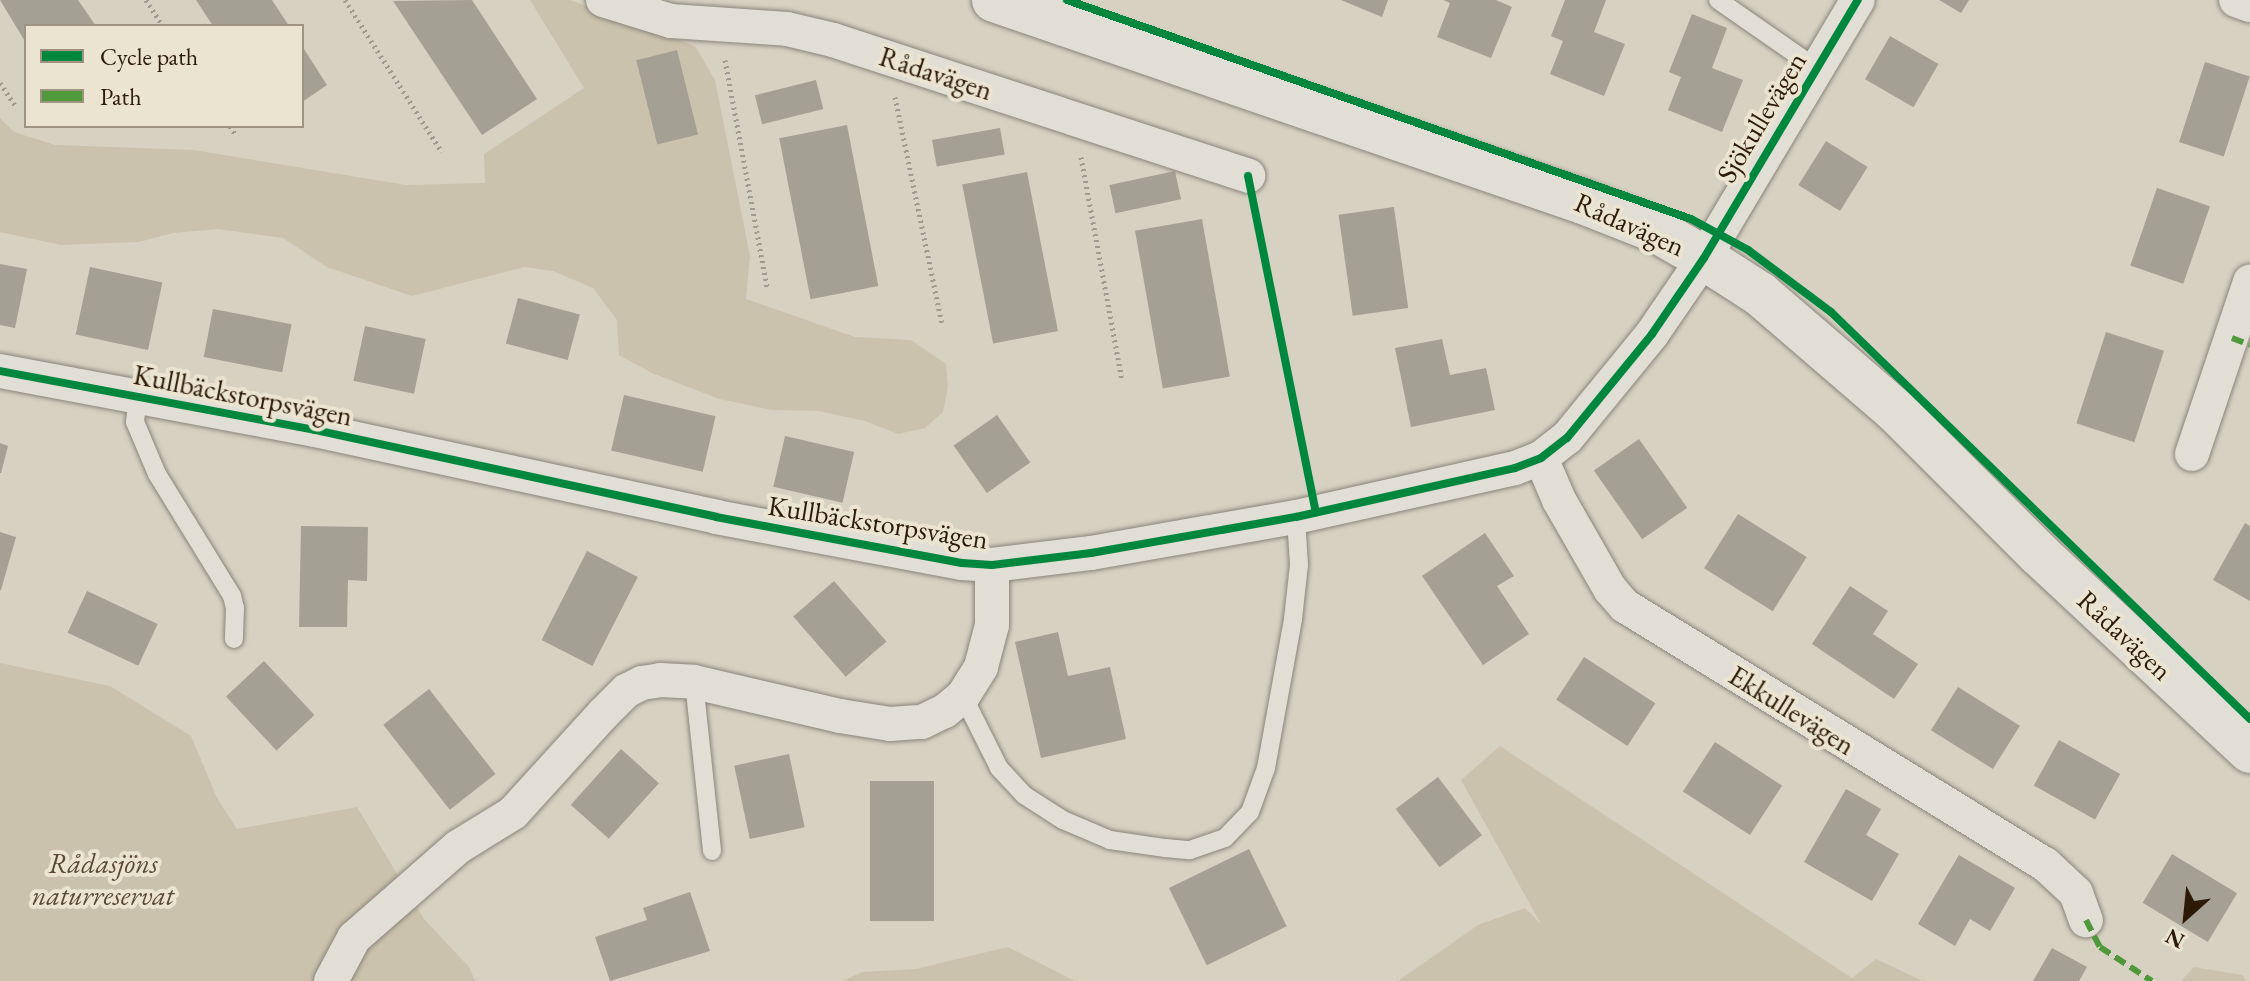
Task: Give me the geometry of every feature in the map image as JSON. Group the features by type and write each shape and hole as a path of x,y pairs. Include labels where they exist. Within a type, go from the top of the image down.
{"street":[{"name":"Rådavägen","path":"994,0 1583,202 1659,232 1704,258 1760,294 1896,411 2039,554 2250,751"},
{"name":"Sjökullevägen","path":"1704,258 1858,0"},
{"path":"2236,0 2250,5"},
{"name":"Rådavägen","path":"612,2 671,21 787,29 833,40 1248,176"},
{"name":"Kullbäckstorpsvägen","path":"0,371 315,430 731,520 951,561 992,565 1091,553 1296,517 1515,468 1541,458 1567,438 1594,408 1652,334 1704,258"},
{"path":"2192,454 2250,282"},
{"name":"Ekkullevägen","path":"1541,458 1567,513 1610,589 1625,606 2045,864 2076,893 2086,920"},
{"name":"Kullbäckstorpsvägen","path":"331,981 354,938 458,847 513,813 626,691 660,680 694,682 890,724 922,722 945,711 963,696 981,667 992,625 992,565"}],"lane":[{"path":"1718,0 1816,68"},
{"path":"138,397 135,422 157,474 232,596 235,608 234,639"},
{"path":"963,696 999,768 1024,795 1063,820 1110,840 1165,848 1190,850 1225,838 1250,812 1266,768 1293,619 1299,565 1296,517"},
{"path":"694,682 712,851"}],"path":[{"path":"146,0 162,24"},
{"path":"345,0 442,152"},
{"path":"724,56 767,287"},
{"path":"0,83 17,108"},
{"path":"893,89 942,323"},
{"path":"231,128 236,136"},
{"path":"1079,149 1122,381"}],"green space":[{"path":"530,0 570,0 695,46 715,80 750,256 746,299 855,337 911,340 946,364 948,387 943,412 925,428 898,434 865,421 819,411 772,410 719,399 652,373 619,355 617,320 593,288 553,271 524,267 412,296 327,267 283,238 218,229 173,233 139,242 61,245 0,232 0,118 14,132 55,145 194,150 406,185 485,183 484,154 584,88"},
{"name":"Rådasjöns naturreservat","path":"0,663 110,686 191,736 217,798 237,829 357,807 424,919 469,967 475,981 0,981"},
{"path":"1500,746 1852,978 1876,959 1923,981 1398,981 1478,925 1525,908 1541,924 1461,780"},
{"path":"1008,947 1075,981 843,981 862,972 916,969"},
{"path":"2194,967 2242,975 2247,981 2181,981"}],"building":[{"path":"0,0 78,0 95,24 24,24 24,40"},
{"path":"196,0 272,0 288,24 212,24"},
{"path":"472,0 537,99 482,135 393,1"},
{"path":"1341,0 1388,0 1382,17"},
{"path":"1443,0 1496,0 1512,7 1491,58 1437,37 1450,3"},
{"path":"1565,0 1606,0 1594,32 1625,44 1604,96 1550,74 1563,41 1551,36"},
{"path":"1939,0 1969,0 1961,13"},
{"path":"1692,14 1727,28 1712,68 1743,80 1722,132 1668,110 1681,77 1669,72"},
{"path":"1890,36 1938,64 1913,107 1865,79"},
{"path":"304,49 327,85 304,101"},
{"path":"677,50 698,134 657,145 636,60"},
{"path":"2205,62 2250,77 2224,156 2179,142"},
{"path":"816,80 823,109 762,124 755,95"},
{"path":"847,125 878,286 811,299 779,138"},
{"path":"1000,128 1005,155 937,167 932,140"},
{"path":"1826,141 1868,167 1840,211 1798,185"},
{"path":"1175,171 1181,199 1115,213 1109,185"},
{"path":"1027,172 1058,331 993,344 962,185"},
{"path":"2157,188 2210,206 2183,284 2130,266"},
{"path":"1394,207 1408,308 1353,316 1339,215"},
{"path":"1202,219 1230,377 1163,388 1135,231"},
{"path":"0,264 27,269 15,328 0,325"},
{"path":"90,267 162,282 148,350 76,334"},
{"path":"518,298 580,315 568,360 506,343"},
{"path":"213,309 292,324 282,372 204,357"},
{"path":"365,326 426,339 414,394 353,381"},
{"path":"2106,332 2164,351 2134,442 2076,423"},
{"path":"1442,339 1450,375 1486,368 1495,410 1411,427 1395,348"},
{"path":"624,395 716,416 703,472 611,451"},
{"path":"997,415 1030,463 987,493 954,445"},
{"path":"785,436 854,452 842,503 773,487"},
{"path":"1639,439 1687,508 1642,539 1594,471"},
{"path":"0,443 8,446 1,473 0,473"},
{"path":"1738,514 1807,557 1773,611 1704,568"},
{"path":"2245,523 2250,526 2250,601 2213,580"},
{"path":"301,526 368,527 367,581 348,580 347,627 299,627"},
{"path":"0,532 16,537 1,590 0,590"},
{"path":"1485,533 1514,576 1497,586 1529,634 1483,665 1422,576"},
{"path":"587,551 638,577 592,666 542,640"},
{"path":"834,581 886,641 846,677 793,616"},
{"path":"1850,586 1888,611 1873,634 1918,664 1894,699 1812,644"},
{"path":"87,591 158,624 138,666 68,633"},
{"path":"1058,632 1068,676 1110,667 1126,739 1041,758 1015,642"},
{"path":"1584,657 1655,703 1628,746 1556,700"},
{"path":"264,661 314,715 276,751 226,696"},
{"path":"1958,687 2020,726 1993,769 1931,730"},
{"path":"429,689 495,774 450,810 383,725"},
{"path":"2059,740 2120,774 2095,819 2034,785"},
{"path":"1715,742 1782,786 1750,835 1683,791"},
{"path":"621,749 659,783 609,839 571,805"},
{"path":"789,754 805,827 750,839 734,766"},
{"path":"1438,777 1482,835 1440,867 1396,809"},
{"path":"870,781 934,781 934,921 870,921"},
{"path":"1846,789 1881,809 1866,835 1899,854 1872,901 1804,862"},
{"path":"1249,849 1287,926 1207,965 1169,888"},
{"path":"2172,854 2237,893 2208,942 2143,903"},
{"path":"1959,855 2015,888 1990,931 1970,919 1955,946 1918,924"},
{"path":"690,892 710,951 610,981 595,937 647,920 643,908"},
{"path":"2052,948 2087,967 2079,981 2033,981"}],"marked path":[{"path":"2232,338 2250,345"},
{"path":"2086,920 2100,947 2152,981"}],"cycle path":[{"path":"1067,0 1691,219 1748,250 1831,312 2250,719"},
{"path":"0,371 315,430 716,517 962,563 992,565 1091,553 1296,517 1515,468 1541,458 1567,438 1652,334 1704,258 1858,0"},
{"path":"1248,176 1316,512"}]}
